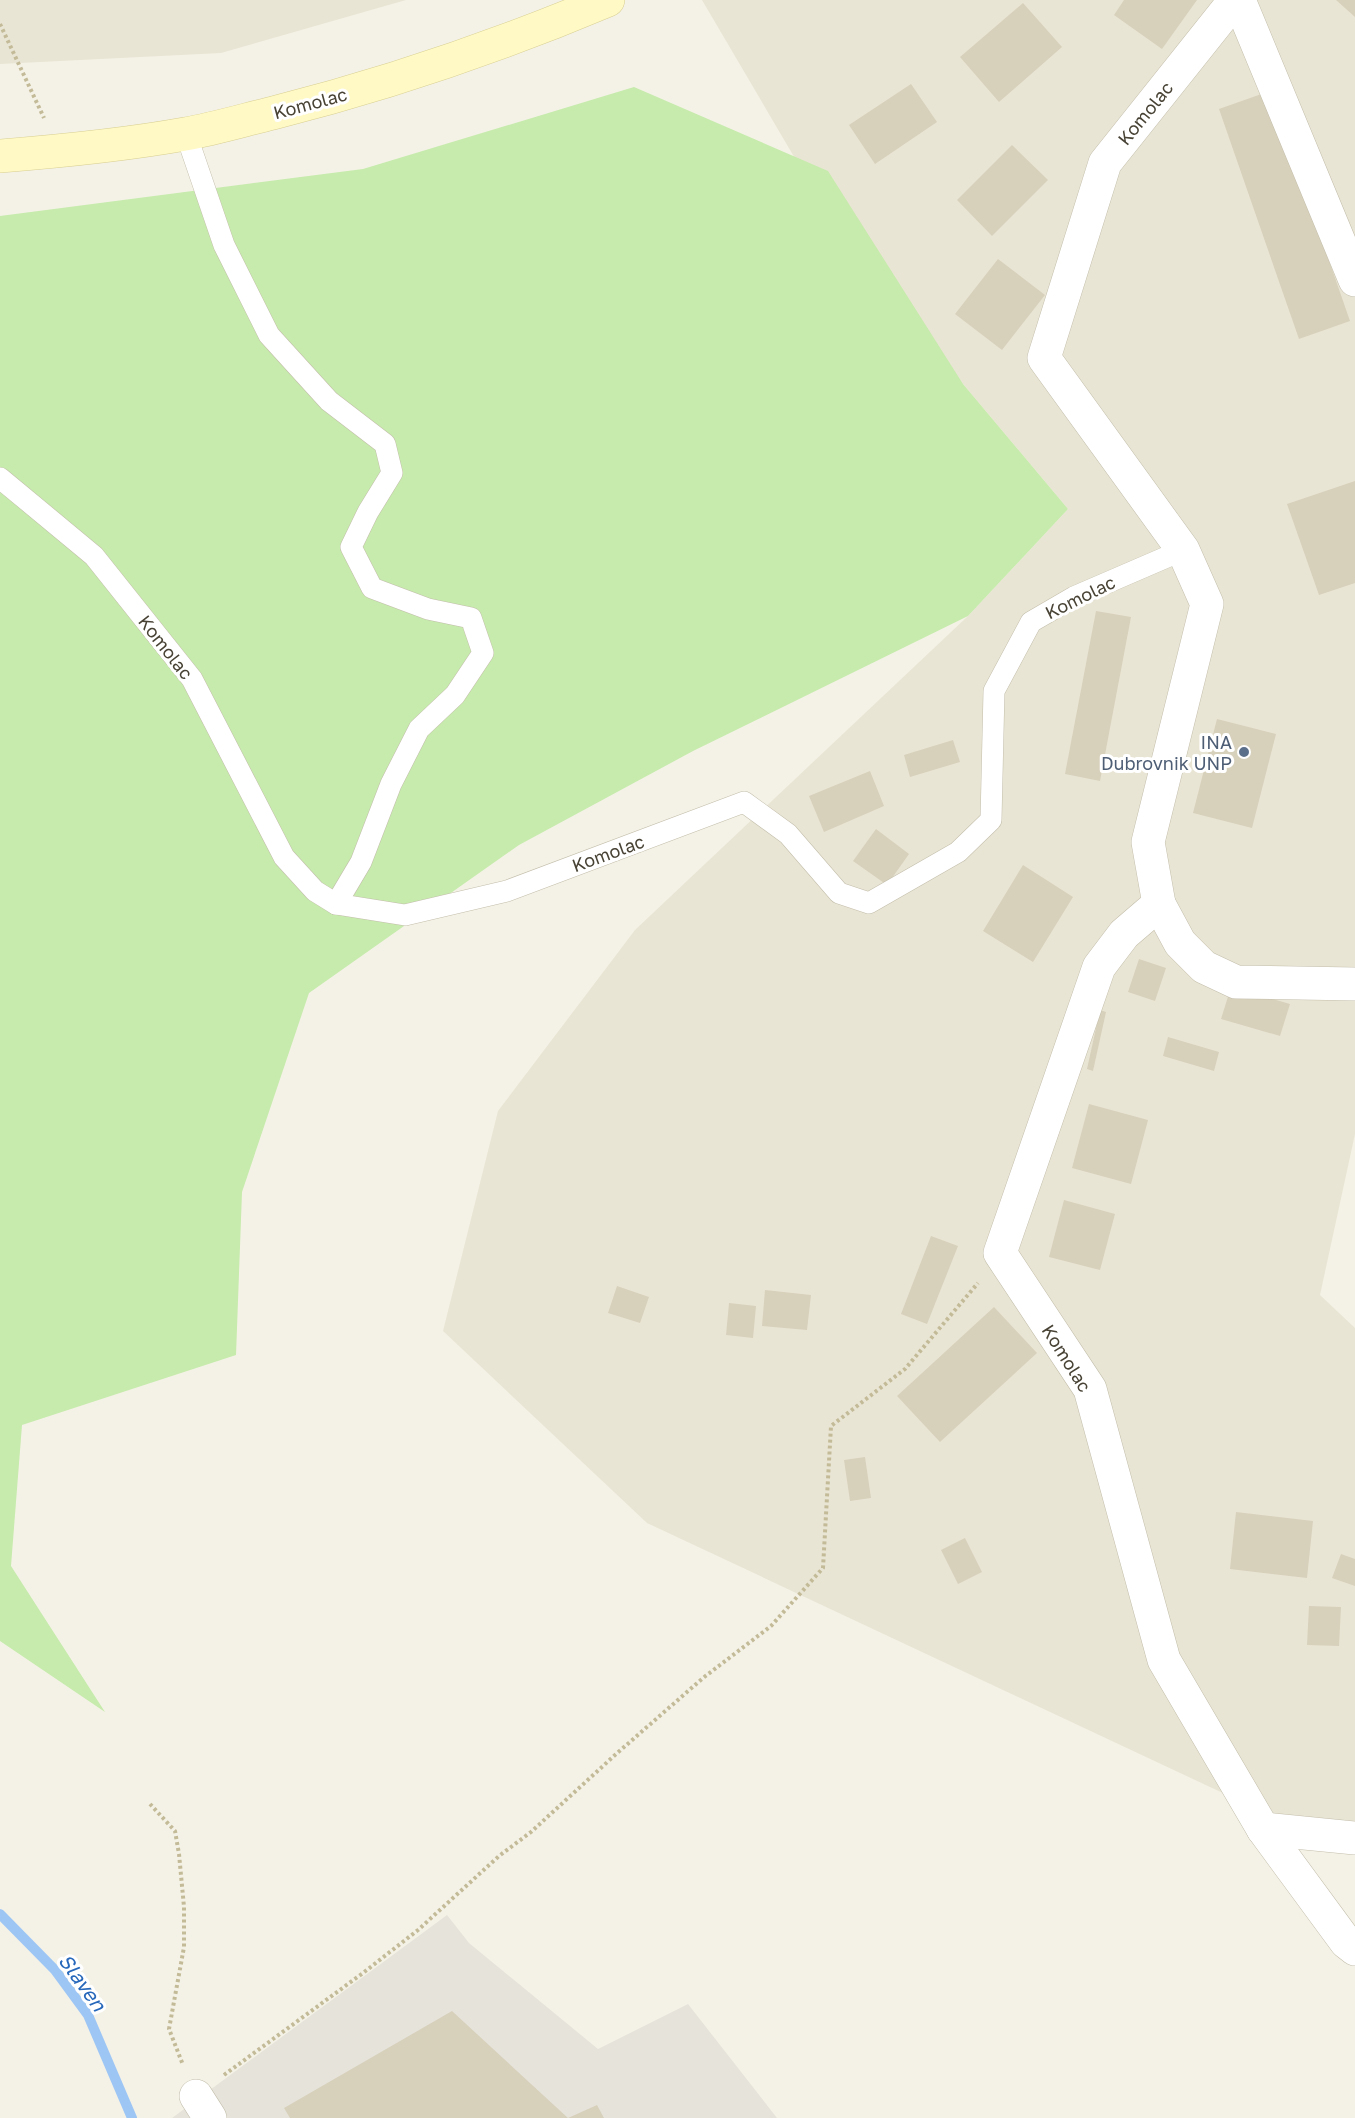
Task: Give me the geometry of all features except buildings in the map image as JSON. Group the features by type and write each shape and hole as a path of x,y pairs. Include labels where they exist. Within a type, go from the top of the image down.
{"main road":[{"name":"Komolac","path":"0,156 59,151 186,134 335,97 430,68 534,31 608,0"}],"street":[{"name":"Komolac","path":"1355,280 1237,0 1105,163 1044,358 1183,550 1207,604 1149,842 1159,903 1180,943 1204,967 1236,981 1355,984"},
{"path":"1000,1253 1099,967 1124,934 1159,903"},
{"name":"Komolac","path":"1000,1253 1090,1389 1164,1660 1263,1829 1346,1942 1355,1949"},
{"path":"1263,1829 1355,1838"}],"lane":[{"path":"186,134 224,245 269,335 329,401 385,444 392,473 368,512 351,547 372,588 428,609 471,618 483,653 455,695 419,729 391,784 361,862 336,904"},
{"name":"Komolac","path":"0,478 94,556 192,679 284,857 315,891 336,904 405,915 507,891 744,802 788,834 839,893 869,903 958,852 991,820 994,691 1031,622 1074,597 1183,550"}],"path":[{"path":"0,24 59,151"},
{"path":"150,1803 175,1831 184,1906 184,1947 169,2029 203,2107 418,1930 703,1678 771,1626 824,1568 831,1426 905,1369 966,1299 1000,1253"}],"shaded area":[{"path":"0,0 406,0 221,53 0,64"},
{"path":"702,0 1355,0 1355,1134 1320,1295 1355,1328 1355,1855 647,1523 443,1331 498,1111 635,930 968,616 1068,509 963,384 793,155"},
{"path":"447,1915 469,1943 598,2049 688,2004 777,2118 172,2118"}],"green space":[{"path":"634,87 828,171 963,384 1068,509 968,616 693,751 519,845 309,993 242,1192 236,1355 22,1425 11,1566 105,1712 0,1641 0,216 363,169"}],"waterway":[{"name":"Slaven","path":"0,1914 55,1970 88,2015 132,2118"}],"place":[{"name":"INA Dubrovnik UNP","path":"1244,752"}]}
